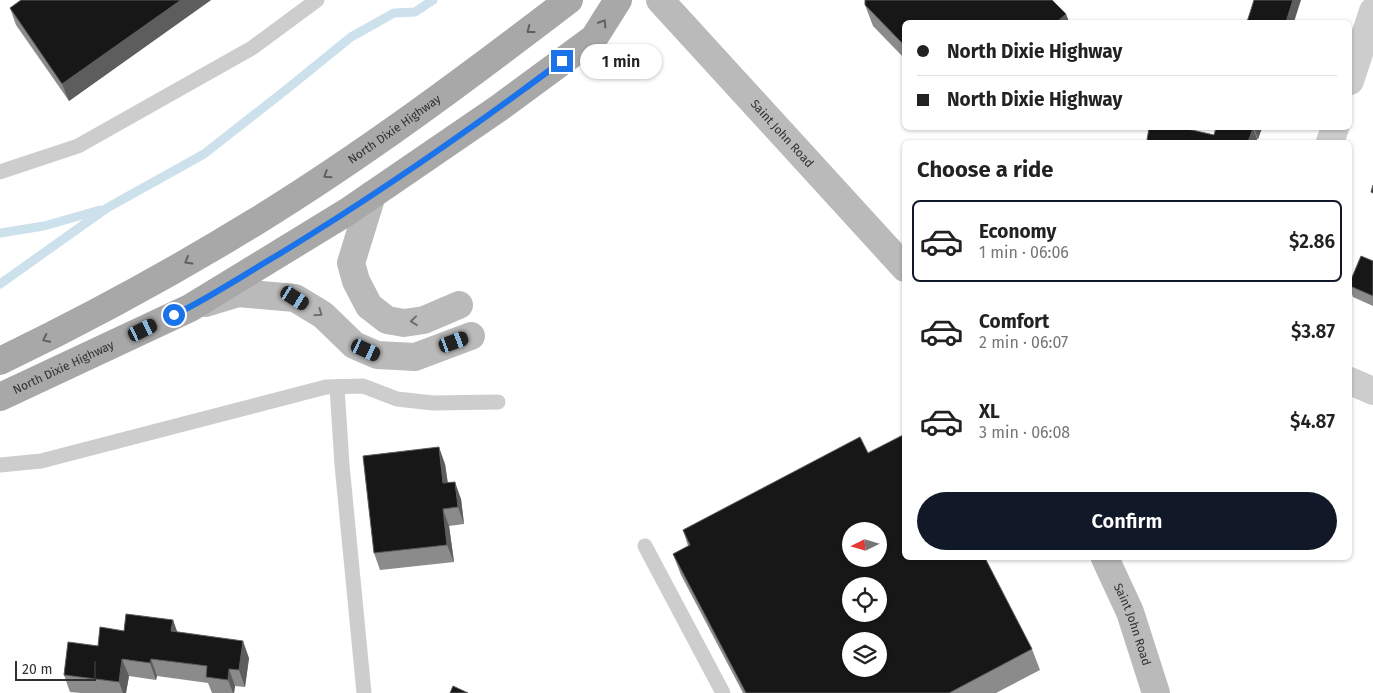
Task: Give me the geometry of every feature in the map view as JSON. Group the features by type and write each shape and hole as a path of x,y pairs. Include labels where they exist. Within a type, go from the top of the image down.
{"main road":[{"name":"North Dixie Highway","path":"0,361 95,314 255,222 344,164 467,78 568,0"},
{"name":"North Dixie Highway","path":"0,398 190,308 293,246 372,195 499,108 594,38 618,0"}],"street":[{"name":"Saint John Road","path":"660,0 902,265"},
{"path":"1352,75 1373,11"},
{"path":"372,195 351,263 356,280 369,306 388,320 404,322 424,320 459,305"},
{"path":"190,308 238,293 295,298 323,316 354,344 377,355 415,357 472,336"},
{"path":"1352,382 1373,391"},
{"name":"Saint John Road","path":"1106,560 1130,612 1156,693"}],"lane":[{"path":"0,172 78,146 252,48 317,0"},
{"path":"0,465 41,461 326,387 363,386 397,399 433,404 498,402"},
{"path":"337,387 342,465 364,693"},
{"path":"645,546 723,693"}],"building":[{"path":"21,0 181,0 62,84 10,8"},
{"path":"865,0 1052,0 1066,14 1059,20 902,20 902,43 865,5"},
{"path":"1254,0 1293,0 1287,20 1248,20"},
{"path":"1149,130 1192,130 1214,135 1215,130 1252,130 1249,140 1147,140"},
{"path":"1361,256 1373,261 1373,296 1352,287 1352,277"},
{"path":"902,436 902,560 986,560 1032,649 949,693 746,693 673,554 690,545 683,530 860,437 868,453"},
{"path":"439,447 443,483 455,482 458,507 443,509 447,545 374,553 363,456"},
{"path":"126,614 173,620 171,631 243,641 239,670 229,669 228,680 206,677 207,666 151,659 150,663 122,659 119,682 64,675 68,642 98,646 100,627 124,631"},
{"path":"453,686 468,693 450,693"}],"waterway":[{"path":"0,284 107,208 204,154 351,37 394,13 415,12 433,0"},
{"path":"0,233 44,226 100,210"}],"route":[{"path":"174,315 190,308 347,212 499,108 562,61"}]}
